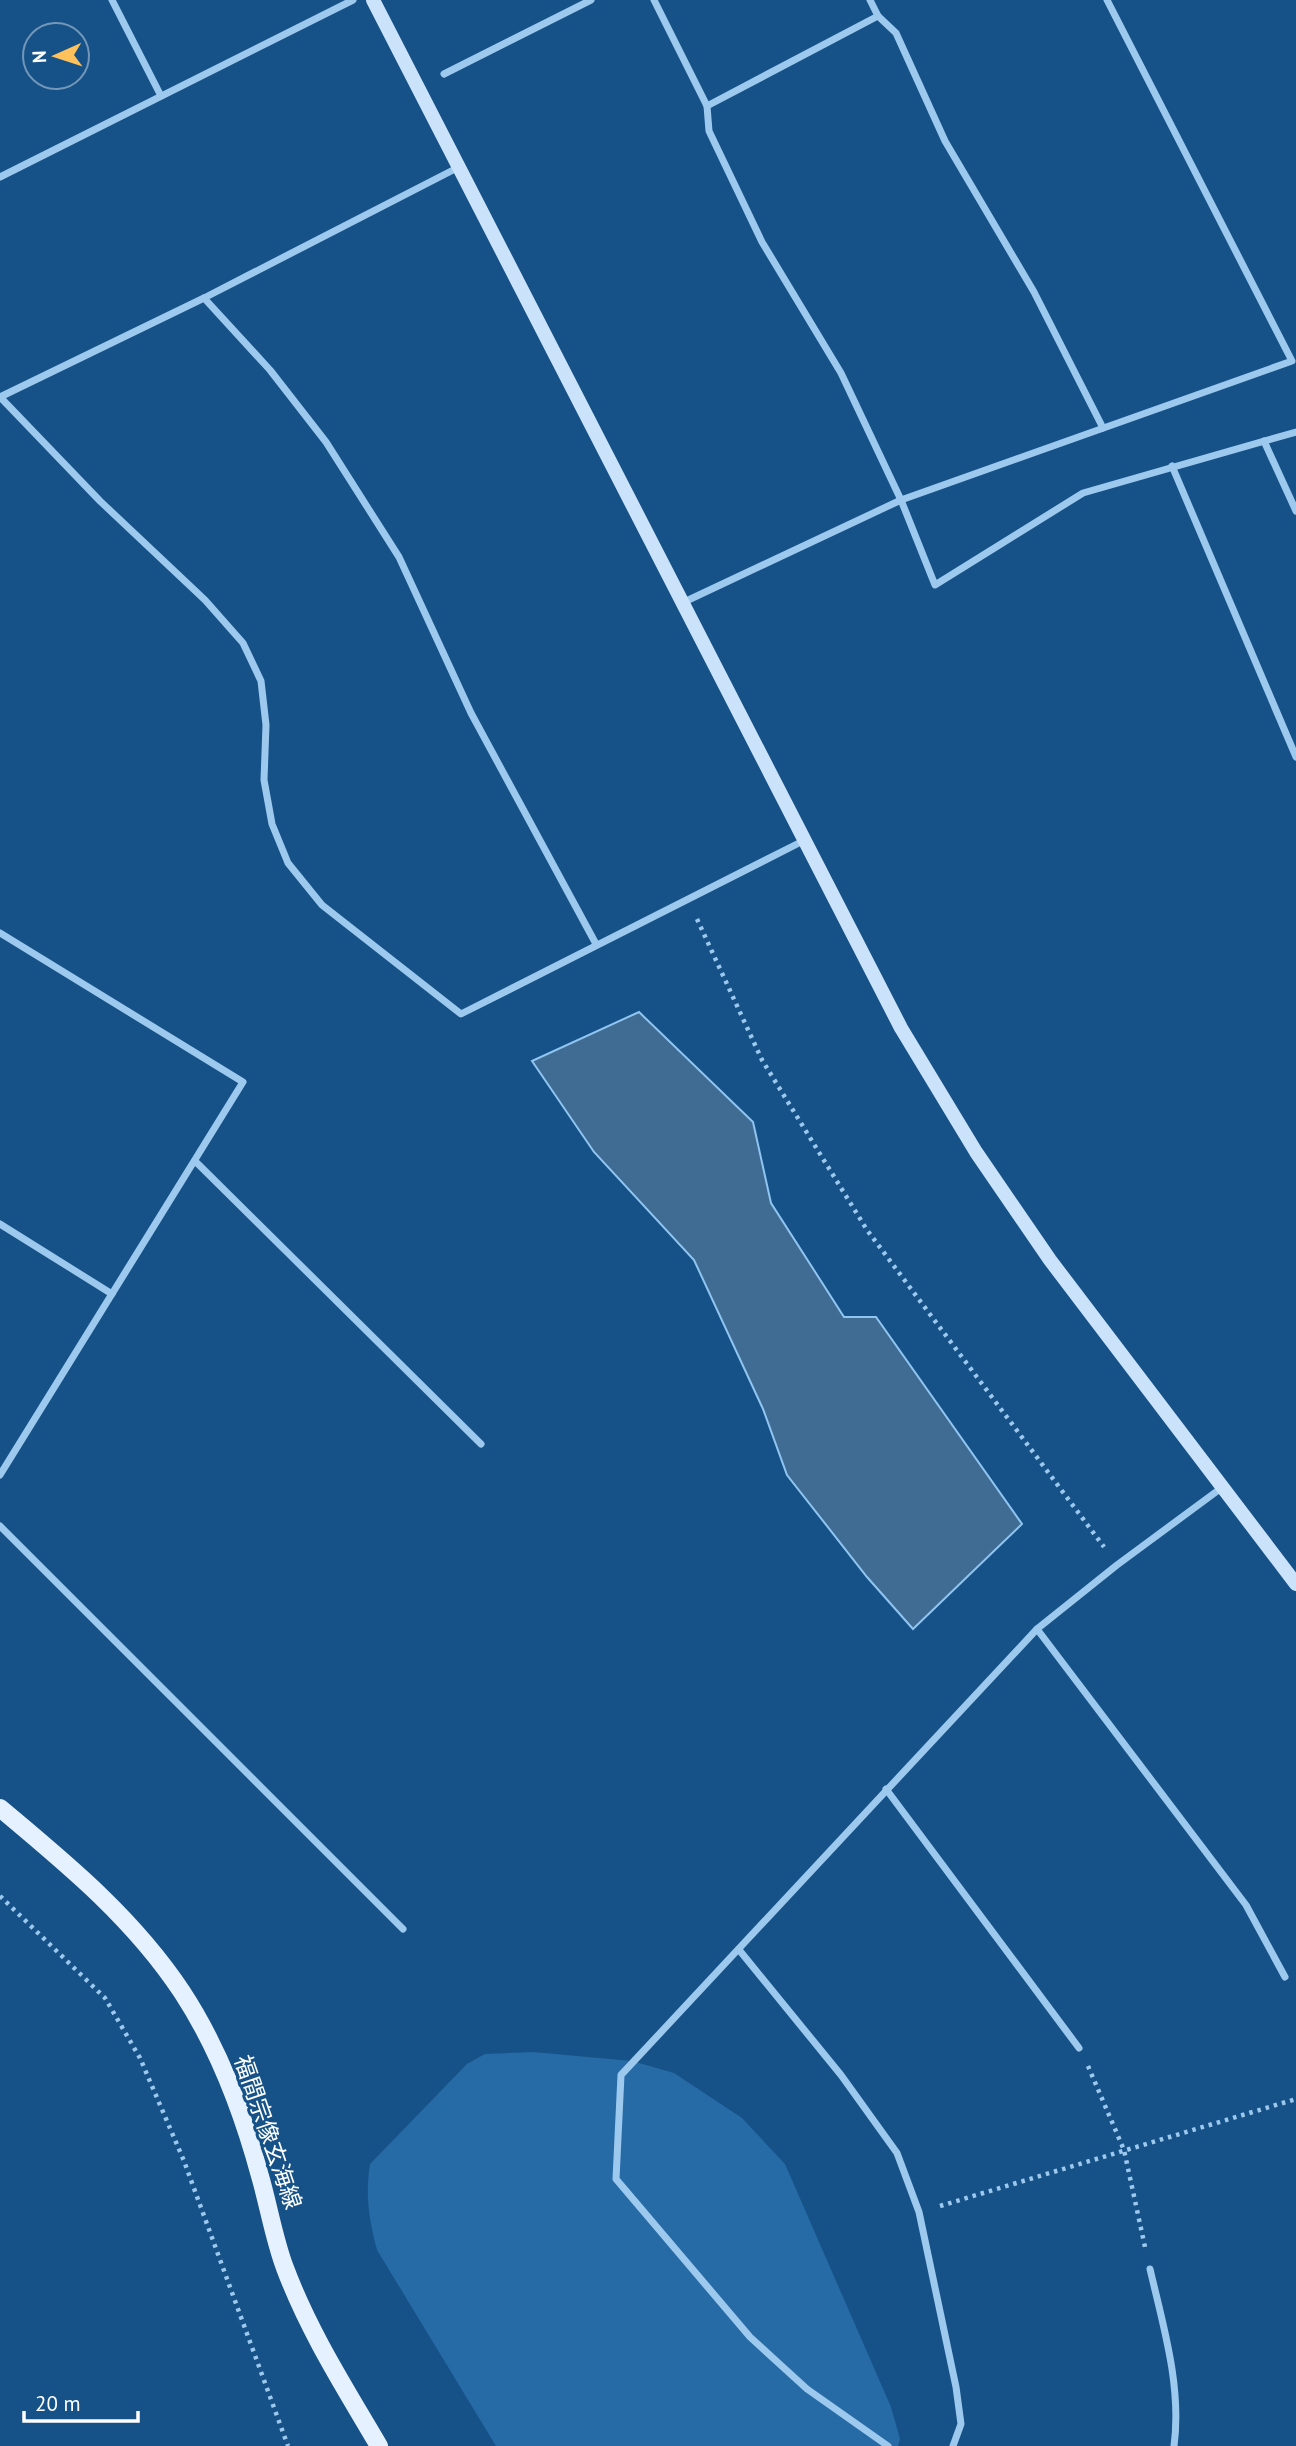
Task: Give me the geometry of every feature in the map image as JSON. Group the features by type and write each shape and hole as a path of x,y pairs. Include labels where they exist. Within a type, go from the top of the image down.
{"main road":[{"name":"福間宗像玄海線","path":"0,1808 87,1881 137,1932 182,1992 214,2048 237,2105 284,2266 309,2327 379,2446"}],"street":[{"path":"112,0 161,96"},
{"path":"0,177 353,0"},
{"path":"373,0 901,1028 976,1152 1050,1260 1296,1584"},
{"path":"444,74 591,0"},
{"path":"654,0 707,106 709,131 762,242 841,373 901,500 935,585 1083,494 1296,432"},
{"path":"870,0 878,16 896,33 945,141 1034,292 1103,428"},
{"path":"682,603 901,500 1292,361 1107,0"},
{"path":"707,106 878,16"},
{"path":"458,167 204,298 1,398 100,501 205,600 243,643 261,681 266,725 264,780 272,824 288,863 322,905 461,1014 803,841"},
{"path":"204,298 270,370 326,442 399,557 471,713 596,944"},
{"path":"1264,441 1296,511"},
{"path":"1172,466 1296,757"},
{"path":"0,933 243,1082 0,1475"},
{"path":"195,1161 481,1444"},
{"path":"0,1224 112,1294"},
{"path":"888,2446 807,2389 750,2337 616,2179 621,2076 1037,1629 1117,1565 1224,1486"},
{"path":"0,1526 403,1929"},
{"path":"1037,1629 1245,1905 1285,1978"},
{"path":"886,1789 1079,2048"},
{"path":"740,1951 841,2075 897,2153 919,2212 956,2387 961,2424 953,2446"},
{"path":"1150,2269 1167,2341 1175,2400 1174,2446"}],"path":[{"path":"687,899 762,1060 867,1230 1117,1565"},
{"path":"0,1896 105,1998 139,2058 184,2161 288,2446"},
{"path":"1079,2048 1097,2083 1124,2150 1150,2269"},
{"path":"919,2212 1296,2099"}],"shaded area":[{"path":"639,1012 753,1122 771,1203 844,1317 876,1317 1022,1524 913,1629 867,1577 787,1475 763,1409 694,1260 594,1152 532,1061"},
{"path":"533,2052 632,2061 674,2073 742,2118 785,2164 891,2407 900,2439 898,2446 496,2446 377,2250 369,2207 370,2164 467,2064 485,2054"}]}
